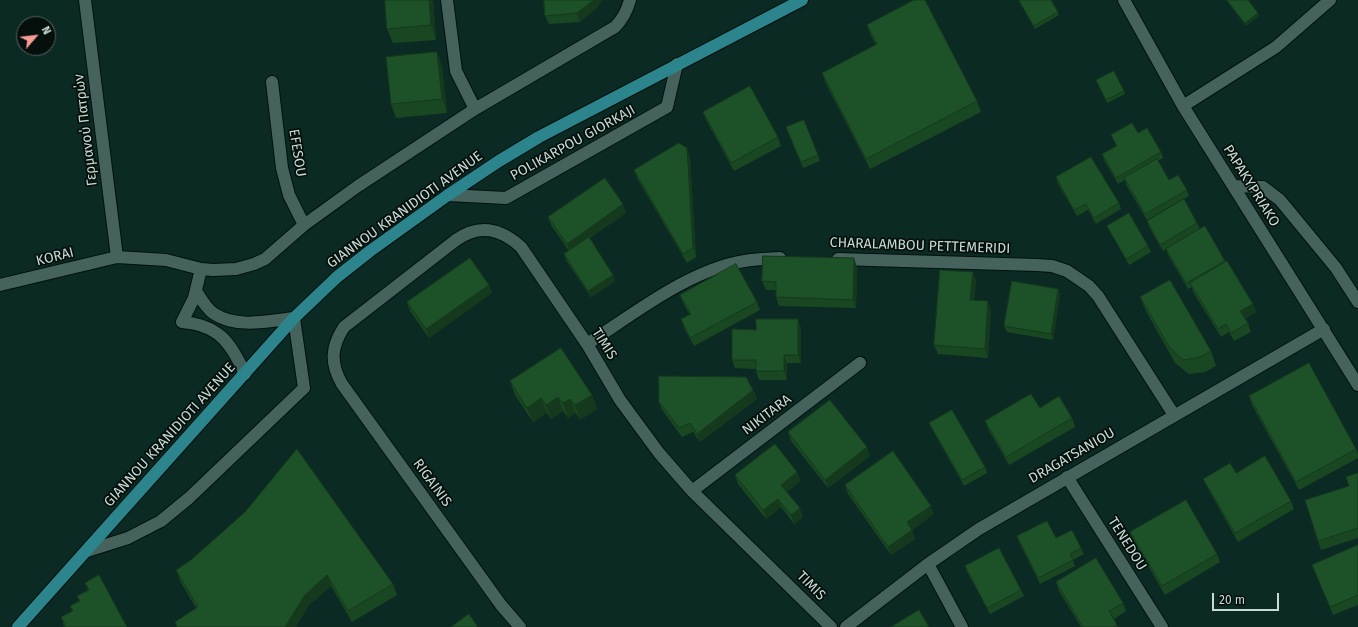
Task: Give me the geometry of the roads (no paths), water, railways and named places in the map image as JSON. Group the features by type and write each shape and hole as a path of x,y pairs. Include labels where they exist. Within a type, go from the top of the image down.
{"main road":[{"name":"GIANNOU KRANIDIOTI AVENUE","path":"24,625 87,551 246,374 294,318 337,277 448,194 539,137 802,0"}],"street":[{"name":"Γερμανού Πατρών","path":"85,0 117,257"},
{"path":"447,0 456,71 475,109"},
{"name":"KORAI","path":"0,285 117,257 166,260 201,269 236,269 266,259 304,225 358,186 475,109 615,27 622,20 628,9 630,0"},
{"name":"PAPAKYPRIAKO","path":"1124,0 1183,106 1358,385"},
{"path":"1183,106 1276,47 1330,0"},
{"name":"POLIKARPOU GIORKAJI","path":"448,194 506,198 667,107 677,64"},
{"name":"EFESOU","path":"272,82 282,168 289,195 304,225"},
{"path":"1233,186 1263,187 1280,200 1336,268 1358,302"},
{"name":"TIMIS","path":"333,350 339,335 351,321 464,235 474,230 485,230 498,232 510,238 521,248 587,344 625,406 659,453 692,491 831,627"},
{"path":"587,344 665,294 710,271 734,263 752,260 790,258"},
{"name":"CHARALAMBOU PETTEMERIDI","path":"829,259 1037,265 1052,266 1067,271 1079,278 1098,296 1174,415"},
{"path":"201,269 196,291 182,322 202,325 219,334 235,353 246,374"},
{"path":"87,551 128,538 161,520 189,498 304,388 294,318 250,322 236,322 224,319 209,310 196,291"},
{"name":"DRAGATSANIOU","path":"846,627 928,564 979,529 1324,329"},
{"name":"RIGAINIS","path":"333,350 333,364 342,384 501,605 520,627"},
{"name":"NIKITARA","path":"692,491 860,363"},
{"name":"TENEDOU","path":"1067,477 1162,627"},
{"path":"928,564 962,627"}]}
